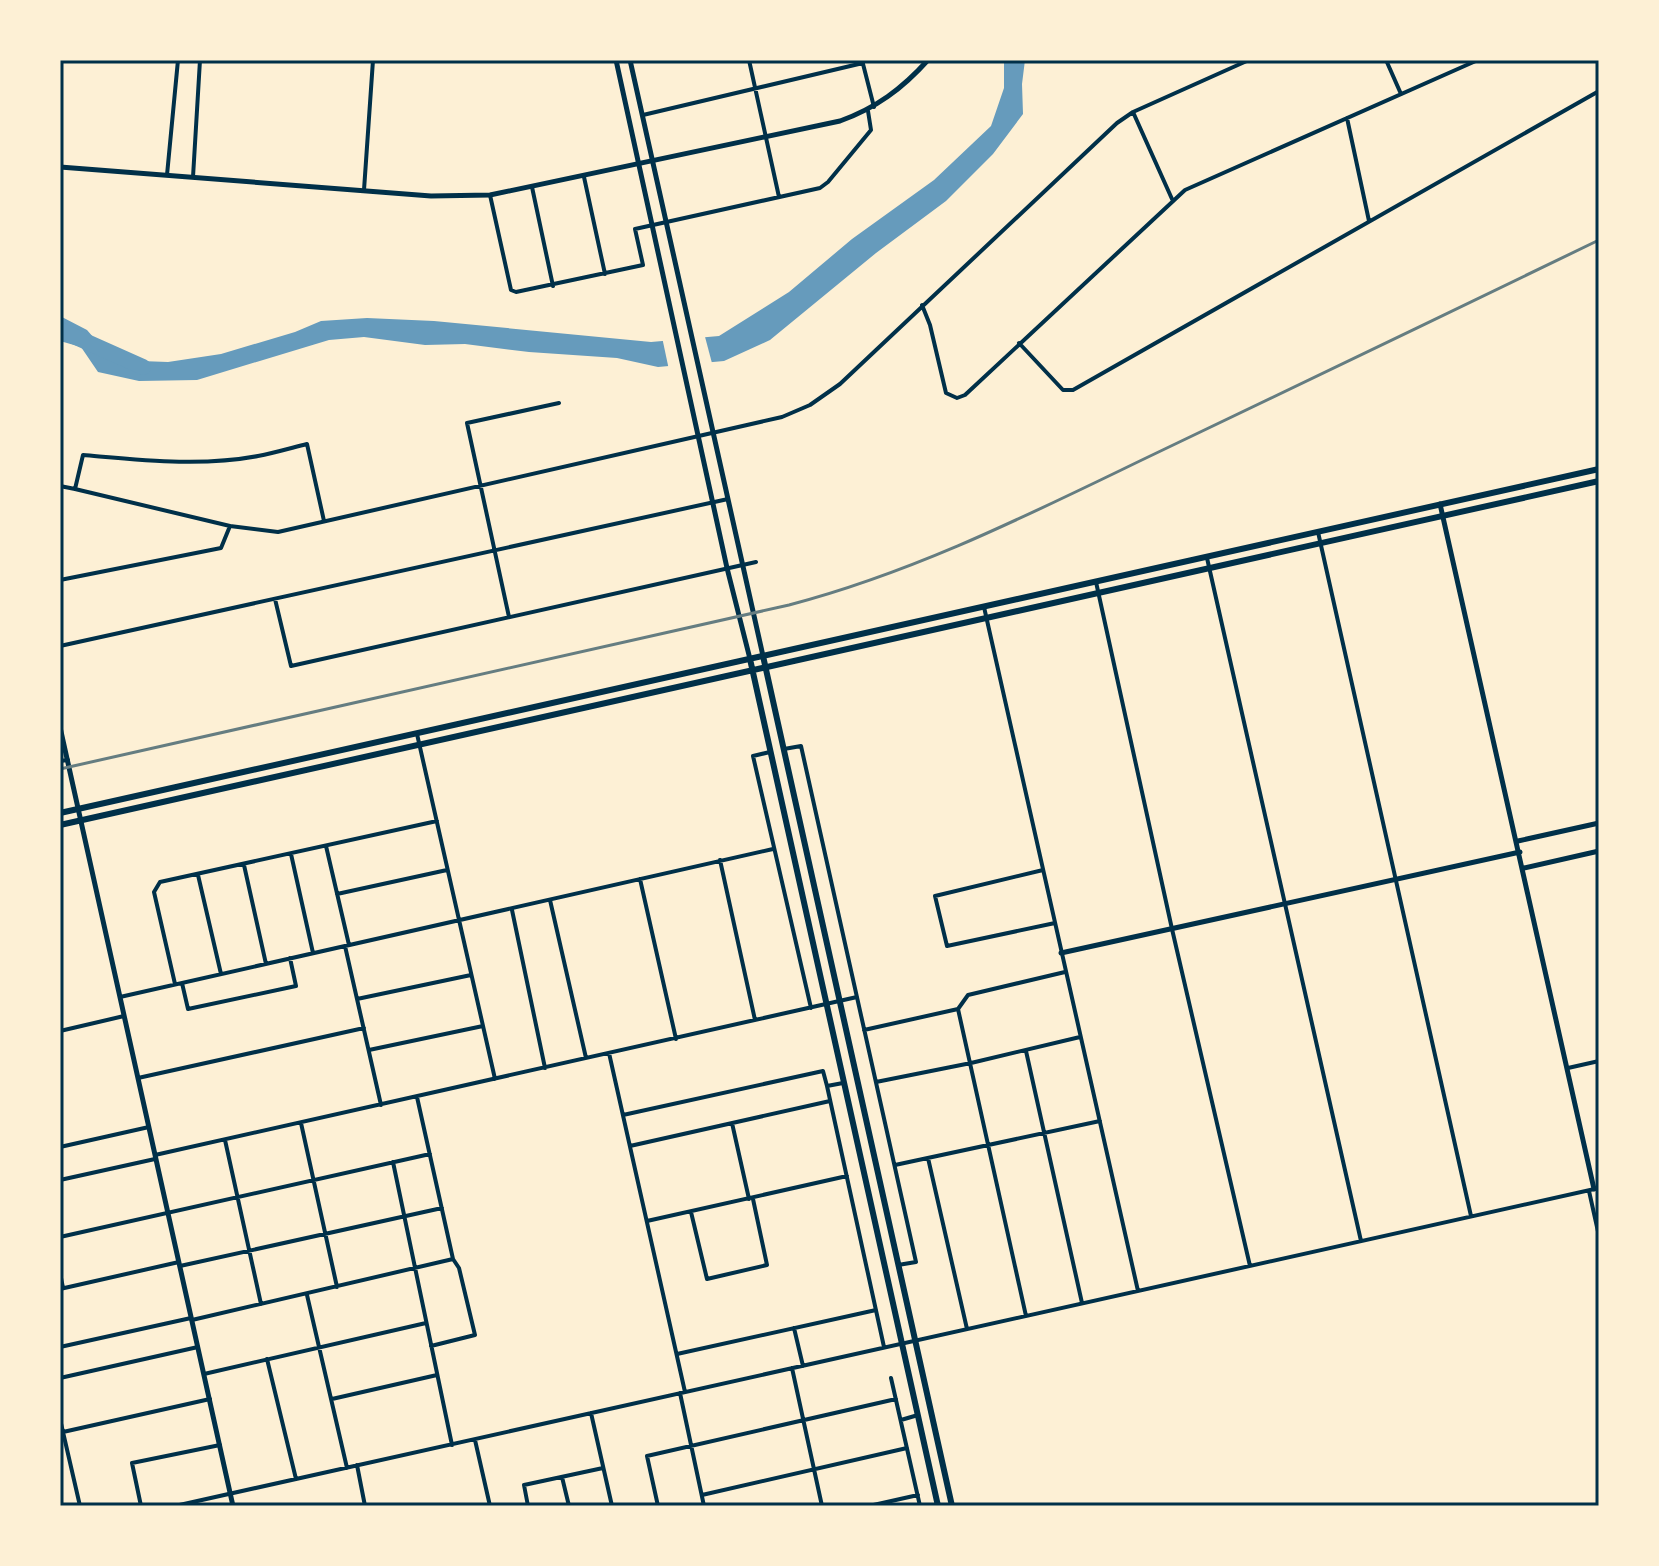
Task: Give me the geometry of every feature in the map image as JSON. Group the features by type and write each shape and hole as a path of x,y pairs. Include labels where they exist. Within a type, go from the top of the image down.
{"highway":[{"path":"60,813 1599,469"},
{"path":"60,825 1599,481"},
{"path":"763,656 952,1506"},
{"path":"750,659 938,1506"}],"street":[{"path":"167,175 178,60"},
{"path":"193,178 200,60"},
{"path":"364,190 373,60"},
{"path":"616,60 727,568 750,659"},
{"path":"630,60 763,656"},
{"path":"749,60 779,197"},
{"path":"60,167 431,196 490,195 840,121 868,111 900,89 928,60"},
{"path":"60,486 230,526 278,532 782,417 810,405 840,384 1117,123 1133,112 1249,60"},
{"path":"1386,60 1401,94"},
{"path":"922,305 930,325 946,393 957,398 965,395 1185,190 1478,60"},
{"path":"642,115 862,62 874,107"},
{"path":"1019,343 1063,390 1073,390 1599,91"},
{"path":"490,195 511,290 516,292 553,286 643,265 635,229 820,188 871,130 868,111"},
{"path":"1133,112 1172,199"},
{"path":"1347,118 1369,221"},
{"path":"584,177 605,274"},
{"path":"532,187 553,286"},
{"path":"509,617 467,423 559,403"},
{"path":"75,489 83,455 161,462 194,461 256,456 307,444 324,521"},
{"path":"60,646 728,499"},
{"path":"1440,504 1568,1068 1594,1189 1599,1236"},
{"path":"60,580 221,548 230,526"},
{"path":"1318,532 1471,1216"},
{"path":"1207,558 1361,1241"},
{"path":"275,599 291,666 756,562"},
{"path":"1096,582 1250,1266"},
{"path":"984,607 1138,1291"},
{"path":"60,727 233,1506"},
{"path":"417,733 495,1079"},
{"path":"784,749 801,746 895,1165 916,1262 898,1265"},
{"path":"770,752 753,756 811,1008"},
{"path":"60,761 68,760"},
{"path":"175,984 154,892 160,882 437,821"},
{"path":"1518,841 1599,823"},
{"path":"326,846 381,1105"},
{"path":"120,997 773,849"},
{"path":"1524,868 1599,851"},
{"path":"1061,953 1520,852"},
{"path":"291,853 313,953"},
{"path":"720,860 755,1020"},
{"path":"244,864 266,964"},
{"path":"337,894 447,870"},
{"path":"1043,870 935,896 947,946 1055,923"},
{"path":"198,874 221,974"},
{"path":"640,879 676,1039"},
{"path":"550,900 586,1058"},
{"path":"511,909 545,1068"},
{"path":"182,983 188,1009 296,986 290,958"},
{"path":"864,1030 958,1009 968,995 1065,972"},
{"path":"357,999 471,975"},
{"path":"60,1180 857,997"},
{"path":"958,1009 1026,1316"},
{"path":"60,1031 124,1016"},
{"path":"369,1050 483,1026"},
{"path":"138,1078 364,1028"},
{"path":"876,1082 1080,1037"},
{"path":"1026,1051 1082,1303"},
{"path":"609,1053 677,1354 704,1506"},
{"path":"1568,1068 1599,1061"},
{"path":"623,1115 823,1071 884,1347"},
{"path":"827,1086 843,1083"},
{"path":"417,1097 453,1259 459,1268 475,1335 431,1346"},
{"path":"630,1146 830,1101"},
{"path":"895,1165 1100,1121"},
{"path":"301,1123 337,1287"},
{"path":"691,1212 707,1279 767,1265 732,1123"},
{"path":"60,1147 149,1127"},
{"path":"225,1140 261,1304"},
{"path":"60,1237 430,1154"},
{"path":"928,1158 967,1329"},
{"path":"393,1162 452,1445"},
{"path":"647,1221 847,1176"},
{"path":"175,1506 1594,1189"},
{"path":"60,1273 62,1289 442,1208"},
{"path":"60,1347 453,1259"},
{"path":"307,1294 347,1468"},
{"path":"677,1354 876,1310"},
{"path":"204,1374 426,1323"},
{"path":"794,1328 803,1366"},
{"path":"60,1378 198,1347"},
{"path":"267,1359 296,1479"},
{"path":"792,1368 822,1506"},
{"path":"332,1399 437,1375"},
{"path":"891,1378 920,1506"},
{"path":"63,1432 210,1399"},
{"path":"658,1506 647,1456 896,1399"},
{"path":"591,1413 612,1506"},
{"path":"901,1420 918,1415"},
{"path":"60,1419 80,1506"},
{"path":"475,1440 490,1506"},
{"path":"141,1506 132,1463 220,1445"},
{"path":"702,1495 907,1448"},
{"path":"357,1465 365,1506"},
{"path":"528,1506 524,1485 603,1468"},
{"path":"562,1477 569,1506"},
{"path":"869,1506 918,1495"}],"water":[{"path":"1004,60 1025,60 1023,114 993,154 946,201 876,253 770,340 724,361 658,367 617,358 465,344 425,345 364,337 329,340 197,380 139,381 98,372 81,347 60,341 60,316 87,330 113,360 168,362 221,354 321,321 367,318 434,321 651,342 719,336 789,292 852,239 934,180 991,126 1004,88"}],"pier":[{"path":"704,333 713,367 669,370 662,337"}],"waterway":[{"path":"60,330 143,367"}],"railway":[{"path":"60,769 836,592 927,559 1059,500 1599,240"}]}
